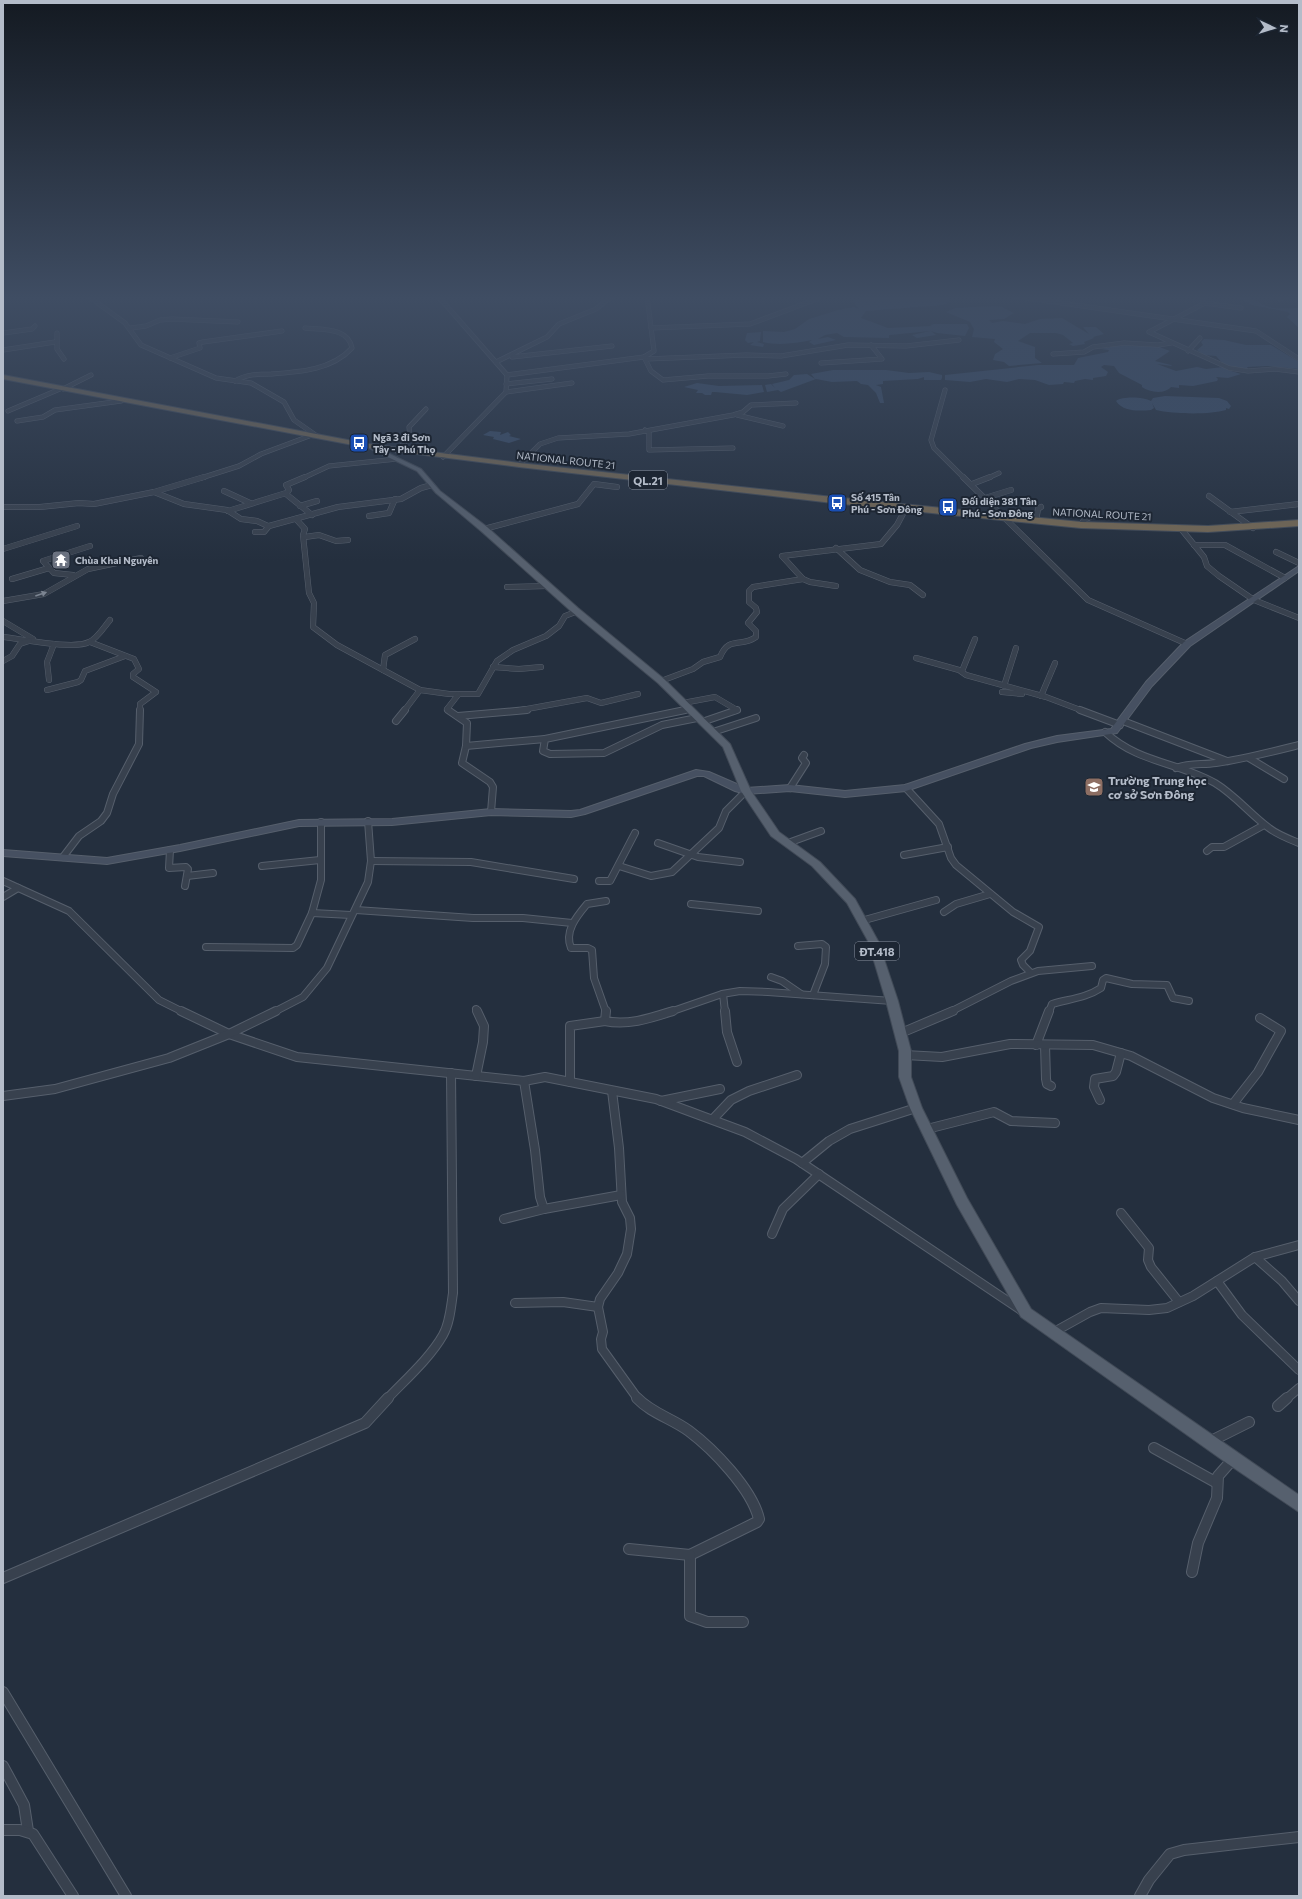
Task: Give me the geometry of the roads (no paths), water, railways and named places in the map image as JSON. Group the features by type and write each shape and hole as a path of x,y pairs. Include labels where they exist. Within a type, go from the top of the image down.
{"highway":[{"path":"40,385 121,401 369,446"},
{"name":"NATIONAL ROUTE 21","path":"397,455 444,457 906,508 1080,525 1182,530 1253,528 1299,523"}],"main road":[{"name":"ĐT.418","path":"369,446 397,455 419,470 438,492 484,529 548,586 661,681 727,746 746,790 775,834 816,864 851,901 873,941 892,1001 901,1033 905,1055 905,1077 916,1108 962,1200 1026,1313 1208,1442 1299,1504"}],"street":[{"path":"8,412 70,385"},
{"path":"254,385 284,402 294,420 315,436"},
{"path":"506,385 506,392"},
{"path":"444,457 506,392 560,385"},
{"path":"945,390 931,440 932,445 1088,600 1187,644"},
{"path":"17,421 42,417 54,412 55,410 121,401"},
{"path":"558,438 627,434 736,414 746,411 749,405 778,405 796,403"},
{"path":"228,511 286,493 289,490 286,485 329,466 397,455 410,436 409,427 426,412 426,409"},
{"path":"736,414 784,426"},
{"path":"645,430 649,433 648,450 733,448"},
{"path":"519,465 540,444 558,438 587,432"},
{"path":"3,507 40,507 79,503 94,504 154,492 239,466 261,454 315,436"},
{"path":"972,484 999,473"},
{"path":"484,529 578,504 594,484 617,487"},
{"path":"154,492 184,504 228,511 241,518 268,526 312,515 338,506 406,497 432,485"},
{"path":"985,498 1011,490"},
{"path":"224,491 250,503"},
{"path":"286,493 312,515"},
{"path":"1209,496 1253,528"},
{"path":"369,516 389,513 395,499"},
{"path":"300,506 317,501"},
{"path":"1230,512 1299,504"},
{"path":"1036,521 1038,509 1041,507"},
{"path":"836,586 830,583 807,582 782,556 884,542 900,520 906,508"},
{"path":"1080,525 1083,520 1092,516"},
{"path":"296,519 305,529 303,534 305,537 306,574 309,592 314,603 314,627 337,645 420,690 434,694 478,694 497,661 513,650 546,636 559,626 565,616 578,611"},
{"path":"3,549 77,526"},
{"path":"255,532 265,532 268,526"},
{"path":"1182,530 1204,557 1207,566 1254,600 1299,618"},
{"path":"305,537 319,535 336,541 348,540"},
{"path":"1194,545 1224,545 1285,578"},
{"path":"74,575 54,573 43,561 90,546"},
{"path":"836,548 860,570 890,582 910,585 923,595"},
{"path":"1276,552 1299,563"},
{"path":"3,601 44,594 74,575 96,566 141,558"},
{"path":"12,579 49,568"},
{"path":"3,853 107,861 170,850 299,823 420,820 440,816 491,812 558,814 582,812 696,774 706,774 738,789 746,790 790,788 845,794 906,788 1028,746 1057,739 1114,731 1149,684 1187,644 1254,600 1299,568"},
{"path":"661,681 693,669 703,662 720,657 724,647 728,644 747,642 756,637 756,631 748,623 756,612 749,598 749,591 753,587 803,579"},
{"path":"507,587 548,586"},
{"path":"3,637 35,640 54,644 80,645 90,642 110,620"},
{"path":"3,621 35,640"},
{"path":"383,670 385,655 415,639"},
{"path":"962,671 974,639"},
{"path":"3,661 14,657 16,648 20,643 35,640"},
{"path":"63,857 79,836 101,821 107,813 113,794 139,744 140,704 156,692 133,677 133,674 139,669 134,659 90,642"},
{"path":"49,680 46,668 46,659 54,644"},
{"path":"1004,686 1016,648"},
{"path":"47,690 78,682 81,680 85,671 125,656"},
{"path":"916,658 962,671 966,675 1041,696 1229,761"},
{"path":"1041,696 1056,660"},
{"path":"493,667 519,669 541,667"},
{"path":"396,721 420,690"},
{"path":"1002,692 1032,694"},
{"path":"458,716 526,710 588,698 591,698 597,703 615,701 638,694"},
{"path":"458,695 447,709 467,723 466,746 462,760 464,766 479,774 490,782 493,787 491,812"},
{"path":"466,746 493,746 518,741 544,739 693,713 737,710 715,697 693,713 628,741 621,746 604,752 545,753 543,751 544,739"},
{"path":"713,732 756,718"},
{"path":"1105,732 1128,750 1152,761 1197,774 1217,785 1264,825 1299,843"},
{"path":"1176,768 1186,764 1210,764 1250,758 1299,745"},
{"path":"790,788 806,764 806,761 802,758 804,755"},
{"path":"1250,758 1284,779"},
{"path":"906,788 939,824 951,858 956,865 1013,912 1039,927 1030,951 1021,960 1022,965 1032,973"},
{"path":"619,866 650,876 672,872 719,828 726,811 746,790"},
{"path":"3,1096 55,1089 169,1058 229,1034 303,997 327,968 368,882 371,861 368,821"},
{"path":"206,947 293,948 297,946 312,913 321,880 321,822"},
{"path":"1207,851 1212,847 1224,847 1264,825"},
{"path":"788,844 822,831"},
{"path":"599,881 609,882 619,866 635,833"},
{"path":"658,843 689,856 707,860 740,862"},
{"path":"904,856 948,847"},
{"path":"170,850 169,868 186,867 188,869 185,886"},
{"path":"262,866 320,860"},
{"path":"371,861 471,862 574,879"},
{"path":"187,876 213,873"},
{"path":"3,881 69,911 159,1000 229,1034 297,1057 524,1081 545,1077 661,1101 745,1132 802,1163 1026,1313"},
{"path":"3,897 18,888"},
{"path":"944,912 956,904 990,894"},
{"path":"862,921 936,900"},
{"path":"605,1021 606,1010 596,988 591,966 592,950 569,946 572,923 587,904 606,901"},
{"path":"691,904 758,911"},
{"path":"312,913 353,912 473,918 523,918 572,923"},
{"path":"798,946 822,944 826,947 825,964 813,995"},
{"path":"901,1033 1032,973 1047,969 1092,966"},
{"path":"771,977 792,986 801,994"},
{"path":"1036,1045 1052,1004 1063,1000 1080,999 1091,995 1101,988 1103,980 1106,978 1132,984 1167,985 1174,998 1189,1001"},
{"path":"570,1082 570,1026 605,1021 622,1024 641,1021 722,994 738,991 892,1001"},
{"path":"722,994 727,1032 738,1062"},
{"path":"476,1009 484,1026 483,1042 476,1076"},
{"path":"1232,1104 1258,1072 1280,1031 1260,1018"},
{"path":"1045,1045 1047,1056 1044,1076 1047,1084 1050,1086"},
{"path":"905,1055 942,1057 997,1046 1093,1046 1121,1053 1143,1062 1198,1091 1232,1104 1299,1120"},
{"path":"1100,1100 1095,1092 1095,1079 1113,1076 1116,1072 1121,1053"},
{"path":"3,1578 365,1423 432,1350 444,1334 451,1310 453,1293 451,1073"},
{"path":"713,1119 731,1100 761,1086 796,1075"},
{"path":"524,1081 535,1150 540,1198 544,1209"},
{"path":"661,1101 720,1089"},
{"path":"612,1090 619,1148 621,1195 622,1202 630,1218 631,1230 627,1254 618,1273 600,1299 598,1307 603,1332 601,1339 602,1349 638,1400 689,1431 728,1466 757,1510 759,1519 757,1522 690,1555 629,1549"},
{"path":"802,1163 829,1141 850,1129 916,1108"},
{"path":"927,1130 994,1112 1010,1121 1055,1123"},
{"path":"772,1234 783,1209 819,1174"},
{"path":"504,1219 544,1209 621,1195"},
{"path":"1122,1213 1148,1248 1148,1260 1151,1267 1179,1302"},
{"path":"1054,1332 1090,1312 1102,1308 1161,1309 1193,1296 1255,1257 1299,1245"},
{"path":"1255,1257 1282,1281 1299,1301"},
{"path":"1217,1281 1242,1315 1299,1370"},
{"path":"515,1302 563,1302 598,1307"},
{"path":"1278,1406 1299,1388"},
{"path":"1208,1442 1249,1422"},
{"path":"1154,1448 1216,1483"},
{"path":"1192,1572 1198,1543 1216,1498 1216,1483 1218,1476 1233,1459"},
{"path":"690,1555 690,1616 694,1620 702,1622 743,1622"},
{"path":"3,1692 126,1896"},
{"path":"3,1766 26,1808 29,1819 28,1831"},
{"path":"3,1830 28,1831 38,1839 73,1896"},
{"path":"1140,1896 1149,1880 1170,1854 1184,1850 1299,1837"}],"water":[{"path":"692,385 719,386 762,385 764,392 747,395 712,392 711,395 705,395 702,393 696,393 698,390 684,387"},
{"path":"765,385 772,385 775,388 772,385 801,385 781,392 778,390 767,392"},
{"path":"865,385 879,385 876,385 881,387 884,403 880,403 876,393 868,385"},
{"path":"1142,385 1200,385 1193,386 1179,385 1179,388 1171,387 1168,390 1161,392 1145,389"},
{"path":"1165,396 1219,398 1227,401 1231,406 1229,409 1226,408 1226,410 1219,412 1181,413 1156,410 1152,403 1154,408 1151,410 1132,410 1119,405 1116,401 1123,398 1134,398 1151,401 1153,398"},
{"path":"490,431 501,432 500,435 508,432 511,435 509,436 521,439 509,443 493,439 494,437 483,435"}],"place":[{"name":"Ngã 3 đi Sơn Tây - Phú Thọ","path":"359,443"},
{"name":"Số 415 Tân Phú - Sơn Đông","path":"837,503"},
{"name":"Đối diện 381 Tân Phú - Sơn Đông","path":"948,507"},
{"name":"Chùa Khai Nguyên","path":"61,560"},
{"name":"Trường Trung học cơ sở Sơn Đông","path":"1094,787"}]}
